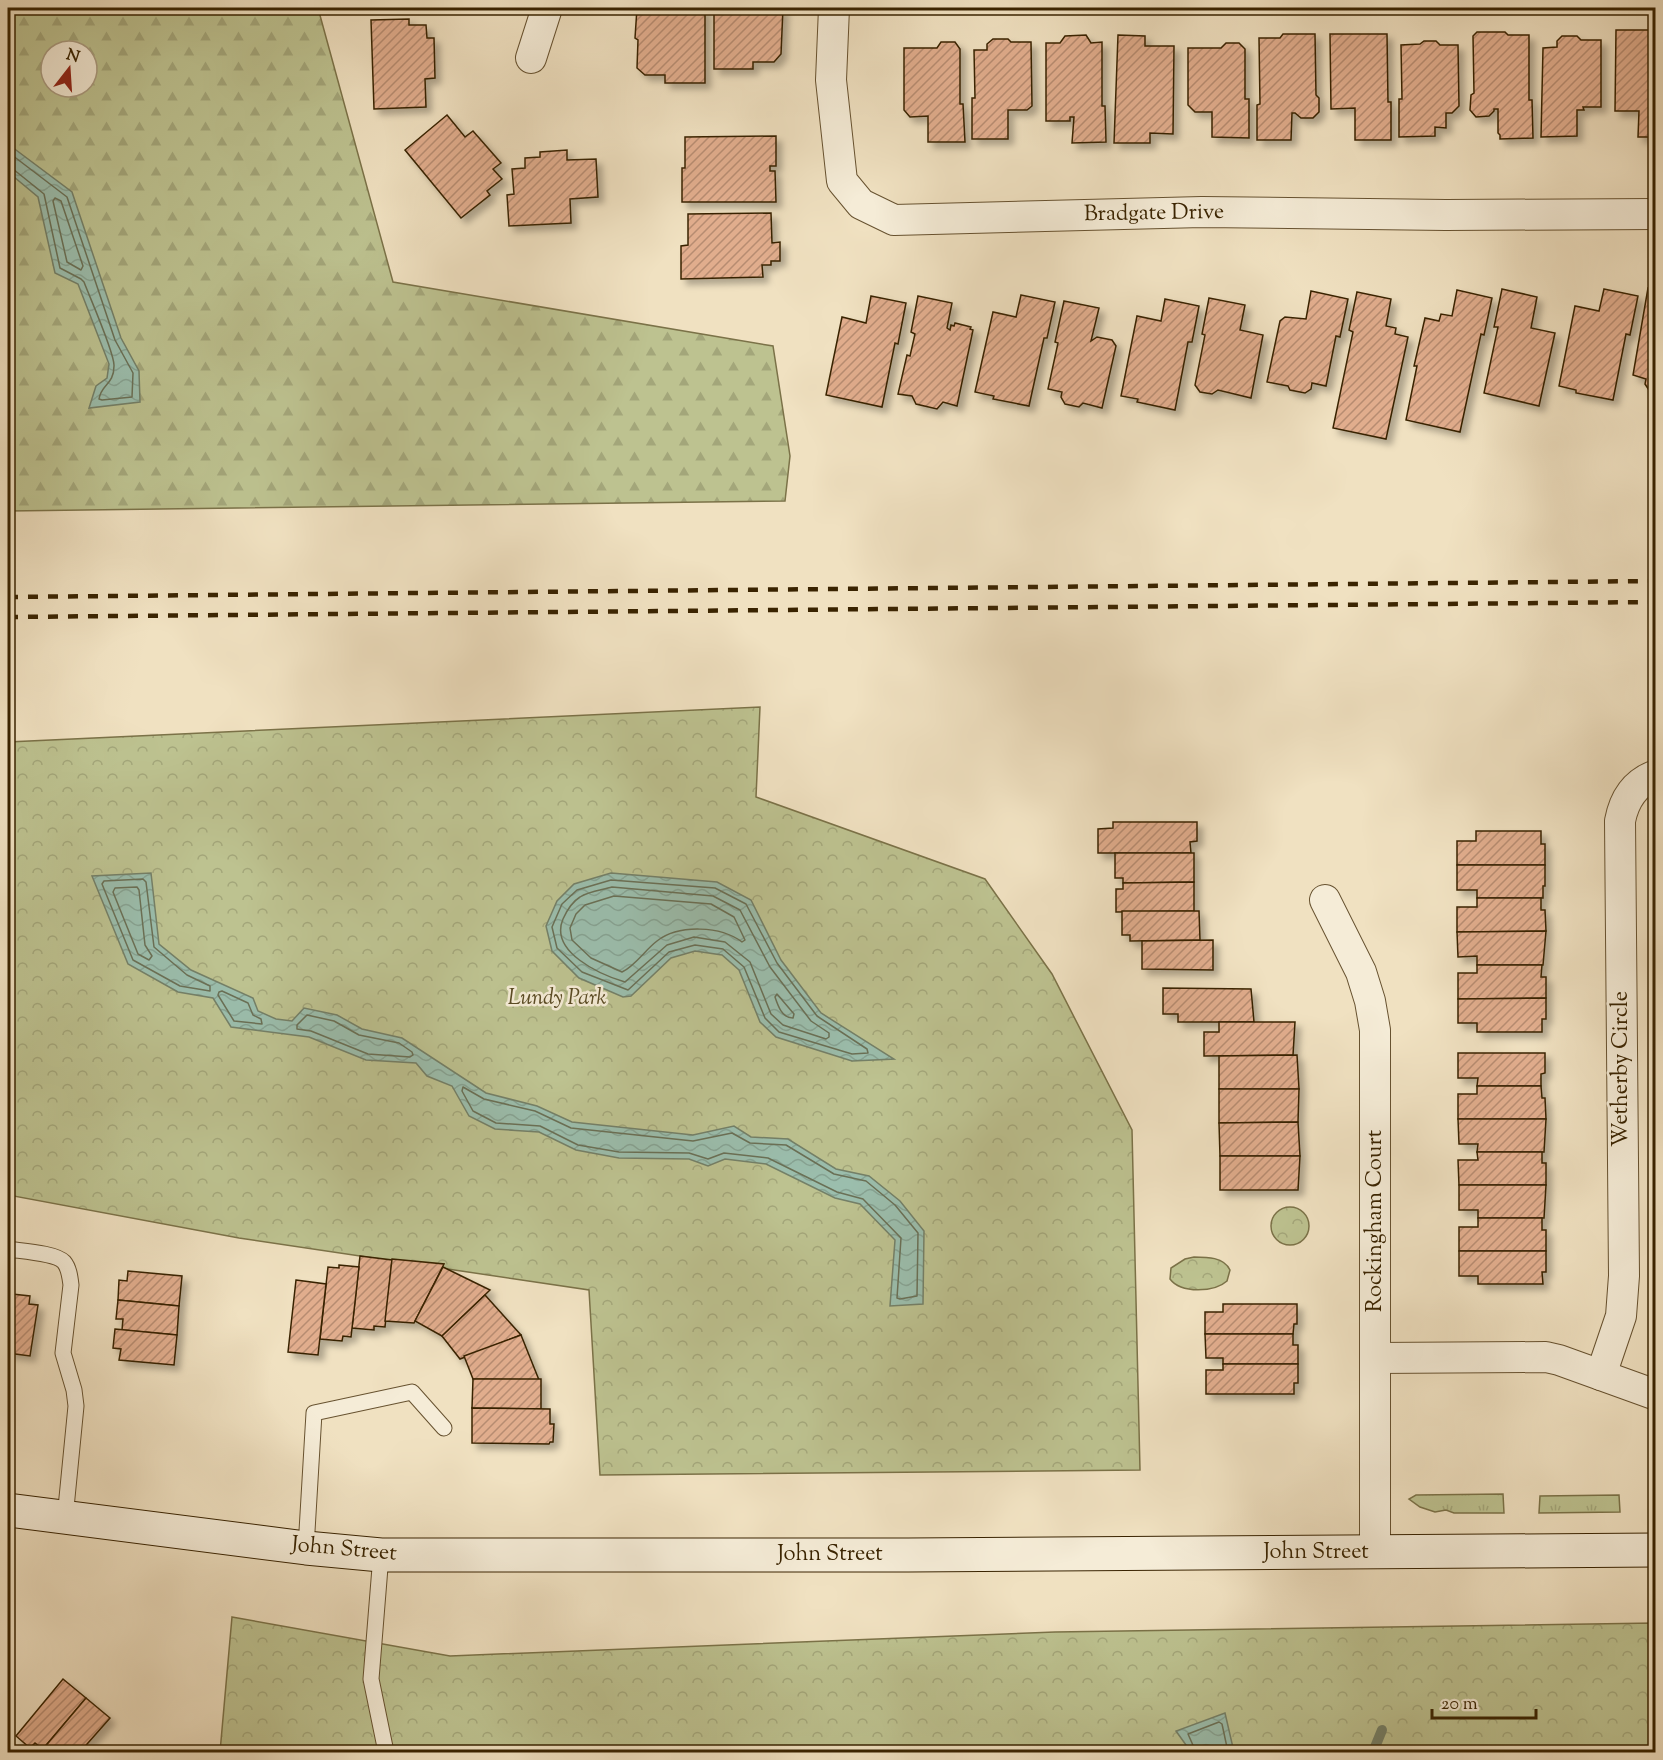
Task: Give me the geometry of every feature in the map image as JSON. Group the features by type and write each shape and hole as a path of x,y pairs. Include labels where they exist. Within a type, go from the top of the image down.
{"main road":[{"name":"John Street","path":"8,1510 306,1548 381,1555 1656,1551"}],"street":[{"path":"531,58 547,8"},
{"name":"Bradgate Drive","path":"834,8 831,80 842,181 861,204 894,220 1202,212 1446,215 1656,214"},
{"name":"Wetherby Circle","path":"1601,1375 1621,1316 1624,1276 1620,821 1623,807 1630,794 1638,785 1656,775"},
{"name":"Rockingham Court","path":"1325,900 1361,972 1370,1001 1375,1030 1377,1358 1374,1492 1376,1552"},
{"path":"1377,1358 1546,1358 1559,1360 1656,1395"}],"lane":[{"path":"8,1249 60,1259 68,1267 70,1285 64,1357 74,1390 76,1406 65,1518"},
{"path":"306,1548 314,1413 412,1392 444,1428"},
{"path":"381,1555 371,1679 386,1752"}],"green space":[{"path":"8,8 318,8 393,282 773,346 790,456 785,501 8,511"},
{"name":"Lundy Park","path":"760,707 756,797 985,879 1052,974 1132,1130 1140,1470 600,1475 589,1290 239,1238 8,1195 8,742"},
{"path":"1290,1207 1303,1213 1309,1226 1303,1239 1290,1245 1277,1239 1271,1226 1277,1213"},
{"path":"1194,1257 1224,1262 1230,1270 1227,1281 1222,1285 1198,1290 1175,1284 1170,1279 1171,1268 1185,1259"},
{"path":"1503,1494 1504,1513 1454,1513 1446,1510 1435,1512 1420,1507 1409,1499 1416,1495"},
{"path":"1619,1495 1620,1512 1539,1513 1540,1496"},
{"path":"232,1617 450,1656 1055,1632 1655,1623 1655,1752 220,1752"}],"water":[{"path":"8,144 72,192 121,338 139,371 140,402 89,408 96,386 107,378 109,364 78,284 55,273 38,197 8,172"},
{"path":"151,873 159,944 191,970 253,998 258,1011 276,1019 292,1021 304,1008 337,1015 362,1029 402,1038 486,1093 537,1106 572,1122 693,1135 734,1126 751,1137 788,1139 836,1169 869,1176 900,1201 924,1231 923,1304 890,1306 895,1240 860,1204 835,1198 766,1164 725,1159 708,1166 689,1159 619,1158 576,1150 539,1132 495,1129 469,1116 452,1086 427,1076 416,1063 366,1060 309,1037 231,1027 213,998 178,992 128,964 92,876"},
{"path":"611,873 717,882 751,900 781,960 821,1013 894,1059 852,1061 776,1037 760,1022 739,970 722,955 695,951 671,958 631,996 623,997 579,978 552,951 546,926 557,901 574,884"},
{"path":"1225,1713 1234,1752 1191,1752 1176,1731"}],"building":[{"path":"637,8 705,8 705,83 665,83 665,75 645,75 637,68 638,40 635,38"},
{"path":"714,8 783,8 781,54 774,62 753,62 753,69 714,69"},
{"path":"409,19 409,25 426,25 427,38 434,38 435,78 425,79 426,107 374,109 371,20"},
{"path":"1616,30 1656,30 1656,137 1638,137 1639,111 1615,111"},
{"path":"1477,32 1529,35 1529,100 1532,100 1533,138 1500,139 1498,109 1494,109 1489,116 1476,117 1470,110 1471,95 1474,93 1473,36"},
{"path":"1283,34 1315,34 1316,95 1319,98 1319,112 1313,118 1301,118 1292,113 1291,140 1257,140 1257,105 1260,104 1259,38 1280,38"},
{"path":"1330,34 1387,34 1391,140 1355,140 1355,108 1331,109"},
{"path":"1086,35 1091,43 1102,42 1102,106 1105,106 1106,142 1072,143 1074,117 1070,117 1070,121 1046,121 1046,43 1060,43 1065,36"},
{"path":"1118,35 1145,36 1145,46 1174,46 1173,134 1150,133 1150,143 1114,143"},
{"path":"1562,36 1577,36 1581,40 1601,40 1601,107 1583,107 1584,110 1577,110 1577,136 1541,137 1543,48 1557,47 1557,41"},
{"path":"993,39 1031,42 1032,106 1027,110 1008,110 1008,139 972,139 972,98 975,98 974,50 987,50 987,44"},
{"path":"1424,41 1436,41 1440,45 1458,45 1459,106 1452,113 1446,113 1446,128 1435,127 1435,136 1399,137 1399,99 1402,99 1401,45 1420,44"},
{"path":"941,42 955,42 960,49 960,104 963,104 965,142 928,142 928,116 910,117 904,110 904,48 937,48"},
{"path":"1226,43 1239,43 1245,49 1245,99 1249,99 1249,138 1212,137 1212,112 1195,112 1188,105 1188,48 1221,48"},
{"path":"447,115 465,137 473,131 501,163 493,169 502,179 487,191 490,195 461,218 405,150"},
{"path":"776,136 776,166 770,166 770,171 775,171 776,202 682,202 685,137"},
{"path":"567,150 567,160 596,159 598,197 570,199 571,223 509,226 507,195 514,194 512,169 525,168 525,158 540,157 540,152"},
{"path":"771,213 772,243 780,242 780,261 771,261 771,265 762,265 763,277 681,279 681,246 688,245 688,214"},
{"path":"1648,288 1656,290 1656,392 1649,390 1645,384 1646,379 1633,375"},
{"path":"1502,289 1537,297 1531,328 1555,333 1539,406 1484,393 1498,327 1494,327"},
{"path":"1604,289 1638,296 1630,335 1626,334 1613,400 1576,393 1576,390 1559,386 1575,306 1599,311"},
{"path":"1457,290 1492,298 1484,335 1481,334 1460,432 1406,420 1417,366 1414,366 1425,318 1439,321 1441,314 1452,316"},
{"path":"1311,291 1348,299 1340,337 1336,336 1326,386 1312,383 1311,389 1305,393 1290,390 1288,386 1267,382 1280,321 1285,317 1306,319"},
{"path":"1357,292 1391,299 1386,326 1396,328 1395,334 1408,337 1386,439 1333,428 1353,332 1349,330"},
{"path":"1021,295 1055,302 1047,338 1044,338 1029,406 993,399 994,396 975,392 993,312 1016,317"},
{"path":"871,296 906,303 882,407 826,395 842,317 866,323"},
{"path":"918,296 952,303 947,328 950,330 951,325 954,326 955,323 971,327 970,329 973,330 957,406 943,402 937,409 916,404 912,396 898,394 907,355 910,356 915,334 911,332"},
{"path":"1209,298 1245,305 1240,330 1263,335 1251,398 1218,390 1212,394 1200,392 1195,385 1205,335 1202,334"},
{"path":"1165,299 1199,306 1192,342 1188,342 1175,410 1121,396 1137,316 1161,321"},
{"path":"1064,301 1099,308 1091,341 1097,337 1112,340 1116,346 1102,408 1083,403 1079,407 1065,404 1061,397 1062,392 1048,389"},
{"path":"1113,822 1197,822 1197,841 1190,842 1191,853 1098,853 1098,829 1113,828"},
{"path":"1476,831 1541,831 1541,844 1545,844 1545,865 1457,865 1457,841 1476,841"},
{"path":"1115,853 1194,853 1194,882 1123,883 1123,878 1115,878"},
{"path":"1457,865 1545,865 1543,898 1477,898 1477,890 1457,890"},
{"path":"1194,882 1194,911 1116,912 1116,889 1123,889 1123,883"},
{"path":"1477,898 1541,898 1541,910 1545,910 1546,931 1457,932 1457,907 1477,907"},
{"path":"1122,911 1199,911 1200,940 1130,941 1130,935 1122,935"},
{"path":"1546,931 1543,965 1477,965 1477,956 1458,957 1457,932"},
{"path":"1213,940 1213,970 1142,969 1142,941"},
{"path":"1477,965 1542,965 1541,977 1546,977 1546,998 1458,999 1458,973 1477,973"},
{"path":"1163,988 1251,989 1254,1022 1178,1022 1178,1014 1163,1014"},
{"path":"1546,998 1546,1019 1542,1019 1542,1032 1477,1032 1477,1023 1458,1023 1458,999"},
{"path":"1219,1022 1295,1022 1293,1055 1204,1056 1204,1032 1219,1032"},
{"path":"1458,1053 1545,1053 1545,1073 1541,1074 1541,1086 1477,1086 1478,1078 1458,1078"},
{"path":"1297,1055 1299,1089 1219,1089 1219,1056"},
{"path":"1477,1086 1541,1086 1542,1098 1545,1098 1546,1119 1458,1119 1458,1094 1477,1094"},
{"path":"1219,1089 1299,1089 1298,1122 1219,1123"},
{"path":"1458,1119 1546,1119 1544,1152 1477,1152 1478,1144 1459,1144"},
{"path":"1298,1122 1300,1156 1220,1156 1219,1123"},
{"path":"1477,1152 1542,1152 1542,1163 1546,1163 1546,1185 1459,1185 1458,1160 1478,1160"},
{"path":"1220,1156 1300,1156 1298,1190 1220,1190"},
{"path":"1459,1185 1546,1185 1544,1218 1478,1218 1478,1210 1459,1210"},
{"path":"1478,1218 1542,1218 1542,1230 1546,1230 1546,1251 1459,1251 1459,1227 1478,1227"},
{"path":"1459,1251 1546,1251 1546,1272 1542,1272 1543,1284 1478,1284 1478,1276 1459,1276"},
{"path":"360,1256 392,1260 385,1327 374,1326 374,1330 352,1328"},
{"path":"392,1259 444,1264 414,1323 385,1321"},
{"path":"339,1265 359,1267 351,1337 343,1336 342,1341 320,1339 328,1267 339,1268"},
{"path":"443,1267 490,1290 442,1336 415,1321"},
{"path":"128,1271 182,1276 179,1306 118,1300 119,1280 127,1281"},
{"path":"296,1280 326,1284 318,1355 288,1352"},
{"path":"8,1293 12,1294 8,1321"},
{"path":"12,1294 30,1296 29,1304 38,1305 30,1356 8,1353 8,1321"},
{"path":"485,1295 521,1335 460,1359 442,1336"},
{"path":"118,1300 179,1306 177,1335 122,1330 123,1319 116,1319"},
{"path":"1223,1304 1297,1304 1297,1324 1294,1324 1293,1334 1205,1334 1205,1312 1223,1312"},
{"path":"115,1329 177,1335 174,1365 119,1360 121,1349 113,1348"},
{"path":"1205,1334 1293,1334 1293,1345 1298,1345 1298,1364 1223,1364 1223,1358 1206,1358"},
{"path":"521,1335 539,1380 473,1379 464,1356"},
{"path":"1223,1364 1298,1364 1298,1383 1294,1383 1294,1394 1206,1394 1206,1370 1223,1370"},
{"path":"473,1379 541,1379 541,1409 472,1408"},
{"path":"472,1408 550,1409 550,1424 554,1424 553,1442 549,1444 472,1443"},
{"path":"63,1679 86,1698 43,1749 35,1743 30,1748 16,1736"},
{"path":"86,1698 110,1718 80,1752 47,1752 43,1749"}],"waterway":[{"path":"1373,1752 1382,1730"}],"railway":[{"path":"8,597 1656,581"},
{"path":"8,617 1656,602"}]}
